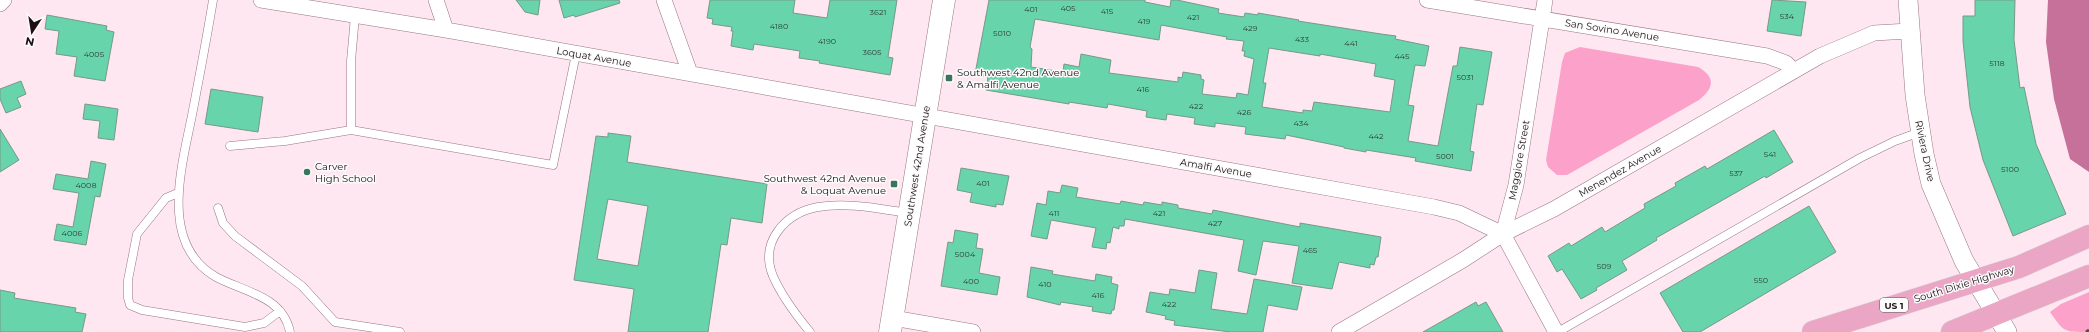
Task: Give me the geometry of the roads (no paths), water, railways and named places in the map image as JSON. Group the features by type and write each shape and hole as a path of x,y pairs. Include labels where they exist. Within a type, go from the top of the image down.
{"highway":[{"name":"South Dixie Highway","path":"1814,332 1975,281 2043,257 2089,236"},
{"path":"1952,332 2002,324 2089,276"}],"main road":[{"name":"Southwest 42nd Avenue","path":"891,325 944,0"}],"street":[{"path":"0,4 4,0"},
{"name":"Loquat Avenue","path":"261,0 446,30 926,115"},
{"path":"436,0 446,30"},
{"path":"664,0 690,73"},
{"name":"San Sovino Avenue","path":"1427,0 1767,56 1786,62 1794,70"},
{"name":"Maggiore Street","path":"1503,234 1516,185 1545,0"},
{"name":"Riviera Drive","path":"1908,0 1909,31 1915,95 1920,132 1928,171 1935,195 1960,253 1975,281 2002,324"},
{"name":"Menendez Avenue","path":"1339,332 1463,260 1503,234 1554,209 1820,56 1874,33 1909,31"},
{"name":"Amalfi Avenue","path":"926,115 1434,207 1459,213 1503,234"},
{"path":"1503,234 1557,332"},
{"path":"891,325 973,332"}],"lane":[{"path":"213,0 178,194 183,236 190,252 198,263 217,277 267,300 286,318 290,332"},
{"path":"351,130 350,61 355,16"},
{"path":"230,146 285,141 351,130 553,165 576,54"},
{"path":"1557,332 1866,155 1895,141 1920,132"},
{"path":"178,194 166,198 137,234 128,280 128,298 130,305 142,310 239,326 259,325 280,311"},
{"path":"810,332 791,309 773,275 770,256 771,247 778,228 786,221 816,207 853,205 910,213"},
{"path":"218,208 223,223 235,236 302,286 335,322 400,332"}],"place":[{"name":"Southwest 42nd Avenue & Amalfi Avenue","path":"949,78"},
{"name":"Carver High School","path":"307,172"},
{"name":"Southwest 42nd Avenue & Loquat Avenue","path":"894,184"}]}
